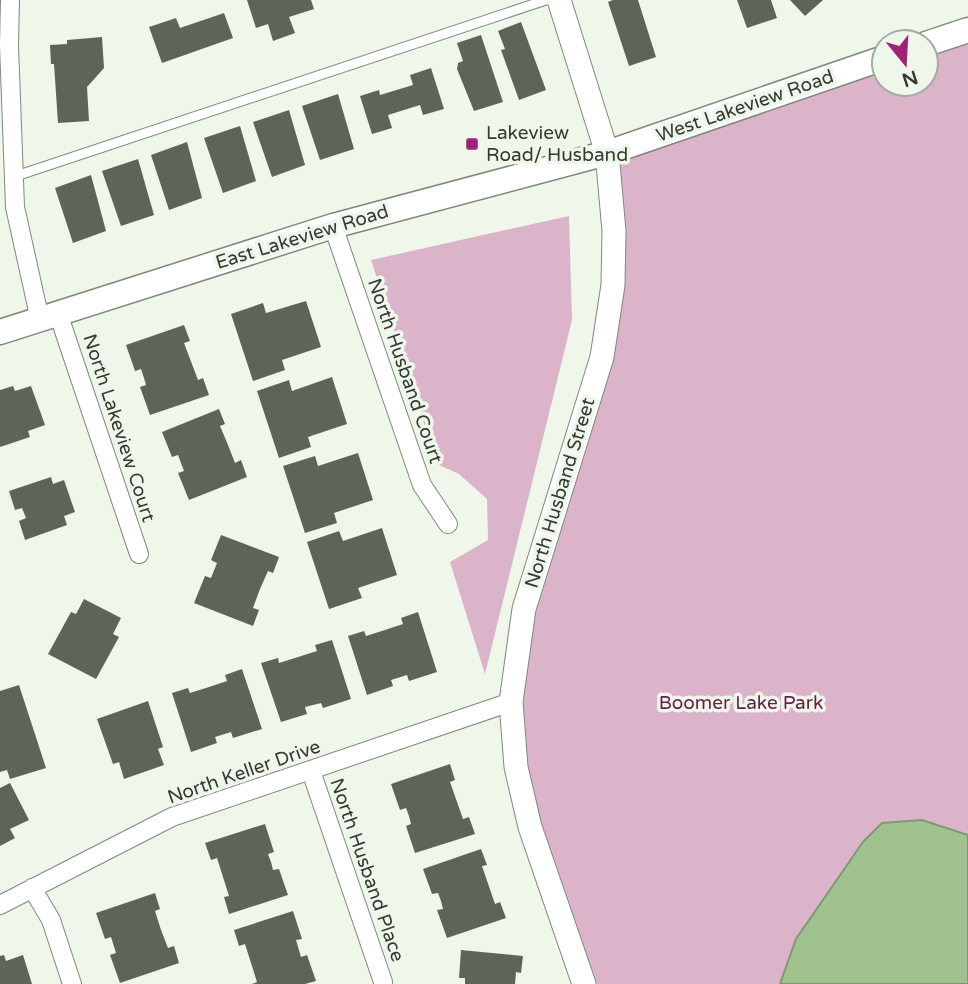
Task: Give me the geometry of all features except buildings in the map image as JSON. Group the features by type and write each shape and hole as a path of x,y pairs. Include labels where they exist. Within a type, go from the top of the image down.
{"main road":[{"path":"940,39 968,30"},
{"name":"West Lakeview Road","path":"607,153 870,63"},
{"name":"East Lakeview Road","path":"0,332 333,226 607,153"}],"street":[{"name":"North Lakeview Court","path":"10,0 15,207 49,318 139,554"},
{"name":"North Husband Street","path":"559,0 607,153 614,232 613,285 602,357 524,609 511,702 516,766 530,827 584,984"},
{"name":"North Husband Court","path":"333,226 422,485 448,524"},
{"name":"North Keller Drive","path":"0,905 172,817 511,702"},
{"name":"North Husband Place","path":"311,771 383,982"},
{"path":"32,888 51,920 72,984"}],"lane":[{"path":"16,176 546,0"}],"green space":[{"name":"Boomer Lake Park","path":"968,35 968,984 585,984 531,827 517,657 604,357 609,154 870,68 870,98 940,98 940,44"},
{"path":"569,216 572,320 485,674 450,562 488,540 487,499 459,474 437,464 371,260"}],"shaded area":[{"path":"922,820 968,835 968,984 780,984 796,939 863,842 882,823"}],"place":[{"name":"Lakeview Road/ Husband","path":"472,144"}]}
